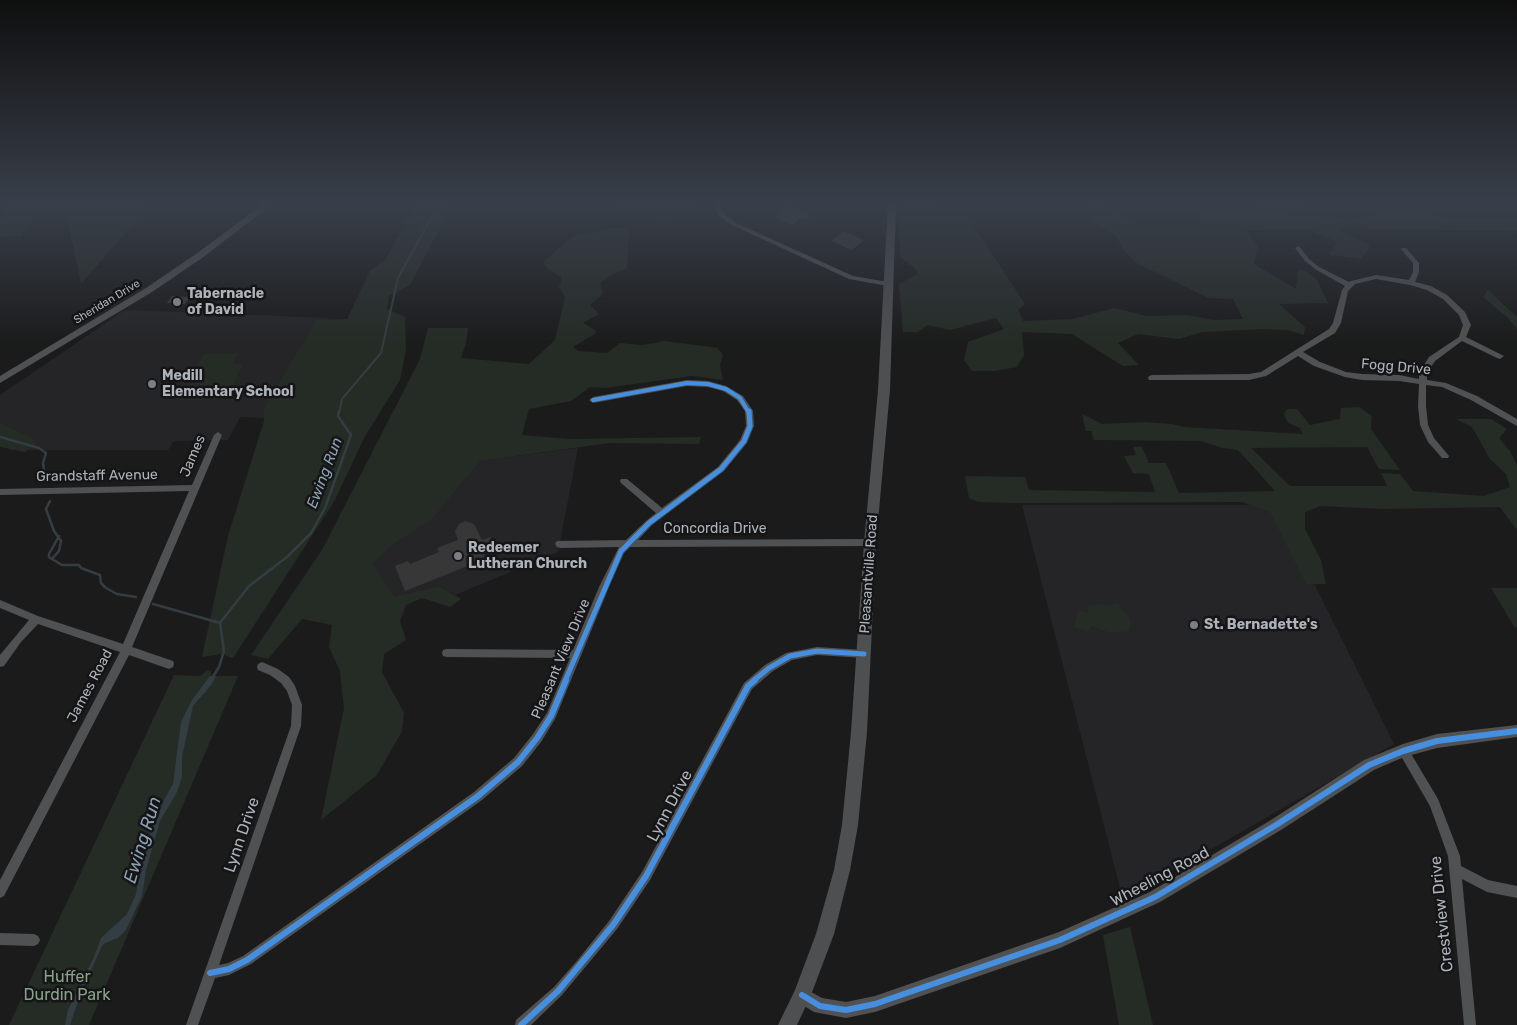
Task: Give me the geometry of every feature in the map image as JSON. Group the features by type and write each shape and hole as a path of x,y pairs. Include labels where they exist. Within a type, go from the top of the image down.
{"main road":[{"name":"Pleasantville Road","path":"788,1025 802,995 825,934 842,870 850,825 864,654 870,543 884,390 890,250"}],"street":[{"name":"Sheridan Drive","path":"0,380 150,290 208,250"},
{"path":"792,250 855,279 888,282"},
{"path":"1299,250 1316,268 1349,285"},
{"path":"1405,250 1416,263 1416,272 1412,283"},
{"path":"1152,378 1249,377 1271,371 1335,328 1344,294 1349,285 1358,280 1376,277 1412,283 1438,293 1455,306 1466,319 1467,325 1462,338 1428,364 1423,373 1422,406 1424,425 1431,440 1445,456"},
{"path":"1462,338 1500,356"},
{"name":"Fogg Drive","path":"1299,353 1317,364 1345,374 1423,380 1464,393 1517,423"},
{"name":"Pleasant View Drive","path":"210,973 229,969 247,960 504,776 530,749 548,722 559,700 616,556 626,544 720,469 734,455 744,441 750,426 749,411 740,398 726,389 698,383 593,400"},
{"name":"James","path":"195,488 218,435"},
{"path":"624,481 662,514"},
{"name":"Grandstaff Avenue","path":"0,492 195,488"},
{"name":"James Road","path":"0,892 126,650 195,488"},
{"name":"Concordia Drive","path":"560,544 870,543"},
{"path":"0,604 36,619 169,664"},
{"path":"0,663 36,619"},
{"path":"447,653 527,652 576,654"},
{"name":"Lynn Drive","path":"521,1025 579,968 613,924 646,876 748,686 769,668 790,656 818,652 864,654"},
{"name":"Lynn Drive","path":"192,1025 296,726 296,705 291,689 274,672 262,667"},
{"name":"Wheeling Road","path":"802,995 820,1006 846,1010 875,1004 1062,939 1155,897 1244,844 1363,769 1402,751 1437,741 1517,731"},
{"name":"Crestview Drive","path":"1402,751 1434,803 1445,829 1456,870 1470,1025"},
{"path":"1456,870 1487,886 1517,892"},
{"path":"0,939 34,940"}],"shaded area":[{"name":"Medill Elementary School","path":"125,310 329,318 303,370 285,419 240,417 228,440 174,441 168,450 10,450 19,437 0,431 0,395"},
{"path":"578,448 558,552 455,595 439,586 395,596 371,564 395,543 432,518 479,461"},
{"name":"St. Bernadette's","path":"1022,505 1275,505 1394,744 1123,900"},
{"path":"210,676 216,676 212,684 193,706 182,757 182,777 177,792 160,821 146,870 142,896 126,930 118,938 102,946 82,990 70,1025 65,1025 68,1010 94,957 101,938 127,914 136,894 140,869 150,834 173,784 181,722 192,700"}],"green space":[{"path":"74,250 111,250 81,284"},
{"path":"391,250 429,250 410,285 389,296 387,309 405,317 406,350 400,380 364,438 335,500 233,658 221,654 202,657 228,536 264,421 264,410 269,399 317,320 347,319 370,271 385,260"},
{"path":"557,250 628,250 627,268 600,283 603,294 590,305 599,314 583,323 595,330 596,333 573,347 578,351 607,353 620,343 643,345 665,341 718,348 723,355 720,365 723,380 692,376 605,388 590,387 571,401 529,409 522,435 569,439 701,437 699,444 609,443 480,461 432,519 395,543 372,564 395,596 439,586 461,599 450,607 422,598 406,605 400,621 406,640 384,654 382,672 404,713 402,731 377,775 321,820 344,708 340,671 329,647 332,625 302,619 268,659 251,655 322,550 420,359 428,328 468,328 461,358 529,364 555,340 565,297 559,287 562,278 547,268 543,262"},
{"path":"900,250 989,250 1025,304 1018,310 1023,321 1073,319 1114,308 1147,316 1186,315 1214,320 1243,319 1233,299 1209,298 1138,264 1124,250 1257,250 1254,264 1296,289 1298,270 1306,271 1317,280 1328,303 1279,304 1305,327 1304,335 1288,330 1262,329 1202,332 1179,339 1138,334 1118,343 1139,365 1123,366 1072,334 1022,332 1024,355 1017,367 995,371 972,371 964,360 968,342 1004,329 996,318 950,330 927,325 918,332 903,332 899,284 918,274 915,268 900,257"},
{"path":"1332,250 1367,250 1362,259 1329,255"},
{"path":"1488,290 1517,317 1517,329 1507,317 1483,297"},
{"path":"238,353 233,364 243,364 226,399 178,401 204,354"},
{"path":"1359,407 1372,416 1371,429 1400,470 1379,469 1367,447 1251,448 1290,486 1387,486 1381,473 1400,474 1413,491 1484,496 1510,487 1506,474 1490,459 1472,427 1456,419 1491,419 1507,429 1499,438 1510,451 1517,465 1517,530 1500,507 1383,509 1320,506 1305,512 1305,529 1321,560 1326,584 1306,584 1270,512 1242,502 1014,503 978,502 969,498 965,476 1025,477 1029,490 1155,492 1149,474 1133,473 1124,456 1136,455 1133,447 1142,447 1149,463 1166,463 1179,493 1275,491 1238,450 1223,448 1201,441 1094,440 1091,431 1086,431 1082,414 1102,424 1145,422 1184,427 1303,434 1300,428 1288,423 1284,414 1287,409 1297,409 1310,425 1340,419 1341,408"},
{"path":"0,423 33,438 36,444 25,452 0,447"},
{"path":"1491,588 1517,588 1517,627 1515,628"},
{"path":"1117,603 1130,619 1128,633 1121,631 1111,633 1091,626 1089,632 1074,627 1078,610 1088,613 1087,606 1104,604 1106,606"},
{"name":"Huffer Durdin Park","path":"208,670 211,671 211,676 238,676 89,1025 9,1025 174,675 200,676"},
{"path":"1130,927 1153,1025 1119,1025 1103,935"}],"building":[{"name":"Tabernacle of David","path":"172,296 190,297 185,304 167,303"},
{"name":"Redeemer Lutheran Church","path":"465,521 474,524 482,540 491,537 489,552 484,553 485,559 405,591 395,566 408,561 410,564 439,552 437,548 458,540 455,531 459,524"}],"waterway":[{"name":"Ewing Run","path":"339,413 342,399 381,353 398,278 414,250"},
{"name":"Ewing Run","path":"220,623 249,586 287,557 311,533 325,508 351,435 338,416 339,411"},
{"name":"Ewing Run","path":"0,437 39,448 46,453 43,463 46,482"},
{"name":"Ewing Run","path":"50,501 46,509 58,537"},
{"path":"52,559 49,557 49,554 58,537"},
{"name":"Ewing Run","path":"52,559 59,551 61,541 58,537"},
{"name":"Ewing Run","path":"52,559 62,565 79,565 81,568 100,575 101,583 106,588 117,594 136,597"},
{"name":"Ewing Run","path":"153,604 220,623"},
{"name":"Ewing Run","path":"212,678 219,667 224,651 220,623"}],"cycle path":[{"path":"210,973 229,969 247,960 478,796 518,762 551,716 604,587 621,551 649,523 721,469 744,441 750,426 749,411 740,398 726,389 708,384 687,383 593,400"},
{"path":"521,1025 558,991 580,966 613,925 646,876 748,686 769,668 790,656 817,651 864,654"},
{"path":"802,995 820,1006 846,1010 875,1004 1060,940 1155,897 1276,825 1369,765 1403,751 1437,741 1517,731"}],"place":[{"name":"Tabernacle of David","path":"177,302"},
{"name":"Medill Elementary School","path":"152,384"},
{"name":"Redeemer Lutheran Church","path":"458,556"},
{"name":"St. Bernadette's","path":"1194,625"}]}
